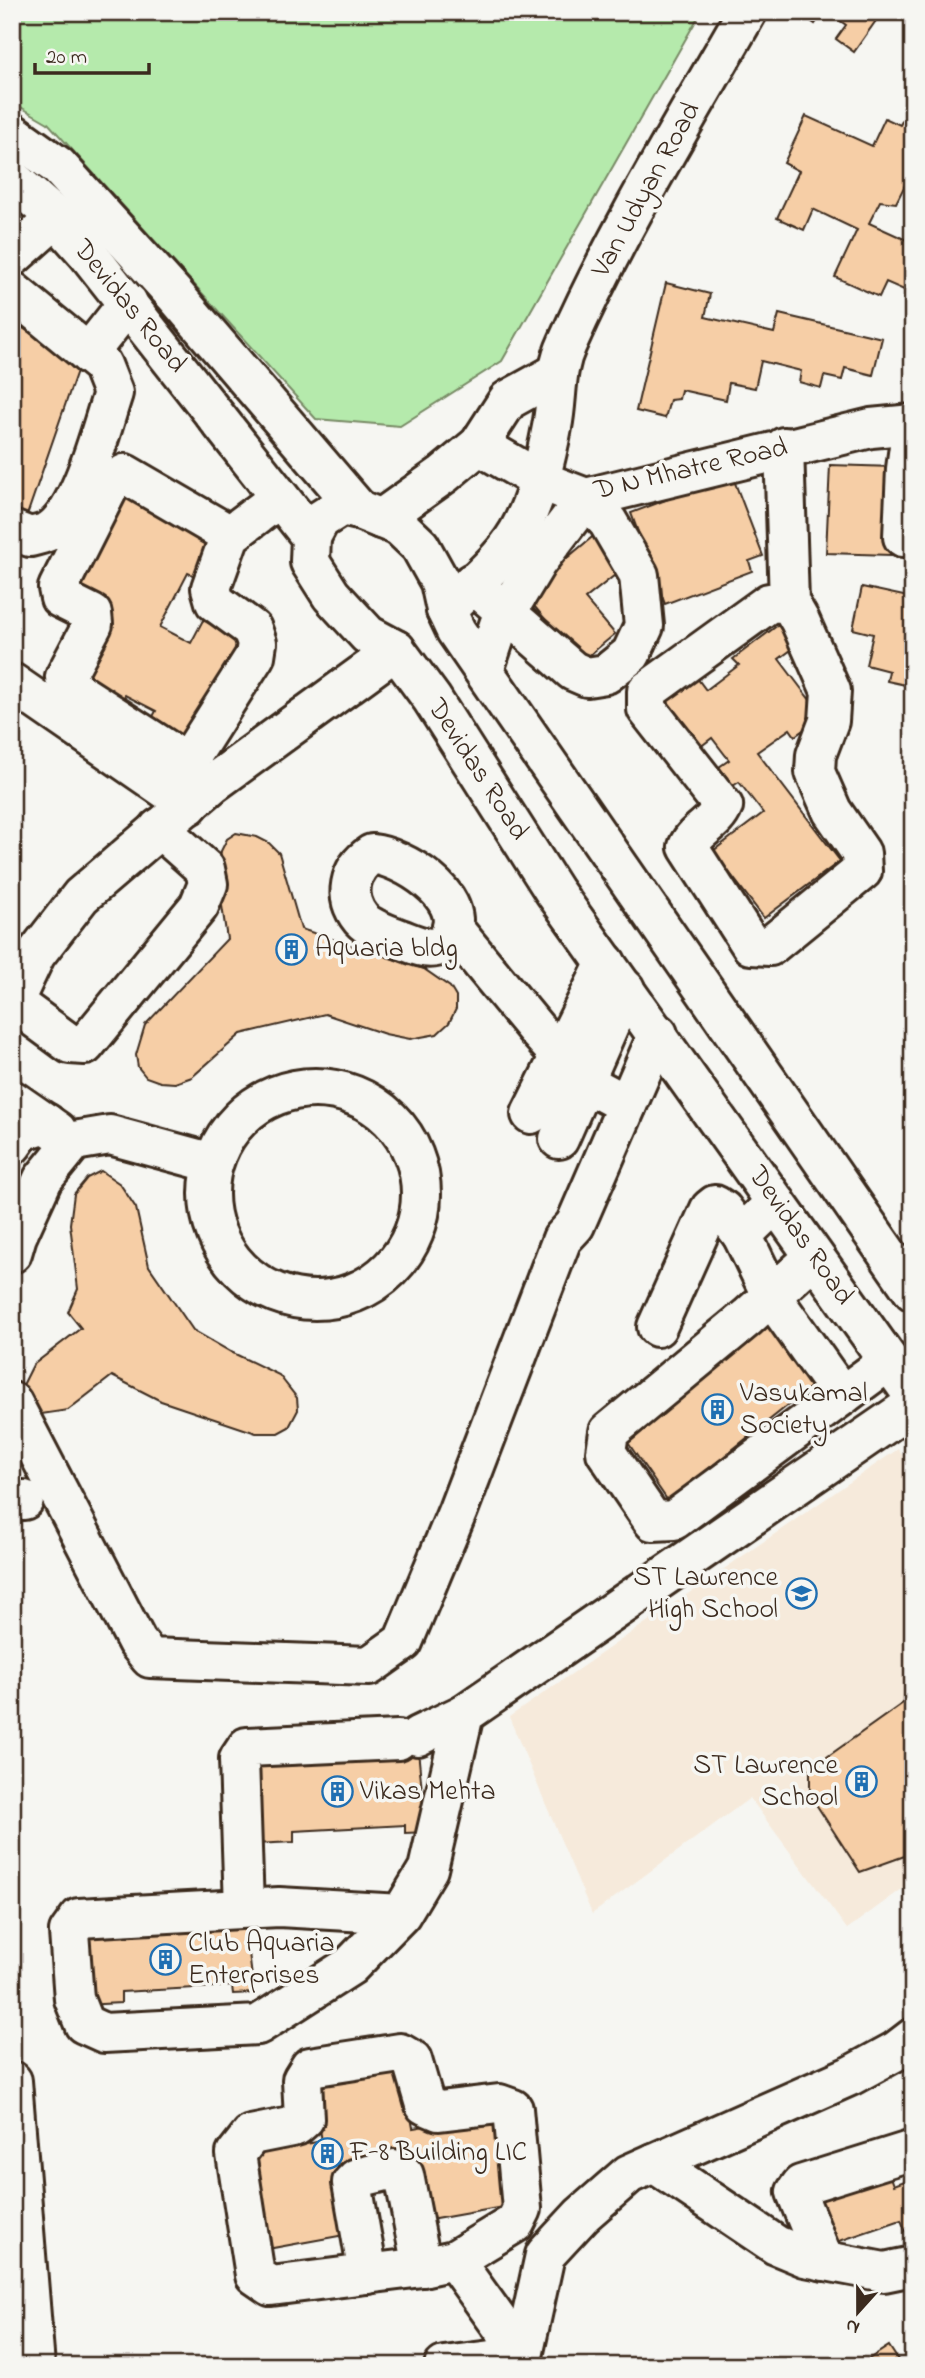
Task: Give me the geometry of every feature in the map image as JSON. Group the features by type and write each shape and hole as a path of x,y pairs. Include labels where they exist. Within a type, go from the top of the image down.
{"street":[{"name":"Van Udyan Road","path":"446,610 506,549 523,524 539,480 553,425 557,373 566,347 611,251 747,12"},
{"name":"Devidas Road","path":"12,133 58,166 370,514 400,526 423,551 440,582 446,610 456,631 913,1291"},
{"name":"Devidas Road","path":"12,179 56,218 128,303 311,537 310,562 331,595 368,635 396,650 432,699 554,891 913,1395"},
{"path":"12,257 56,218"},
{"path":"12,291 102,365 113,393 79,491 61,520 49,531 30,537 12,530"},
{"path":"88,354 128,303"},
{"path":"311,537 320,520 342,506 370,514 444,474 479,445 508,400 557,373"},
{"path":"902,537 912,424"},
{"name":"D N Mhatre Road","path":"479,445 539,480 586,498 784,447 871,428 912,424"},
{"path":"784,447 789,602 831,691 829,721 816,755 815,772 832,811 861,853 862,871 770,946 751,945 688,848 692,839 720,814 723,806 647,709 647,691 769,603 789,602"},
{"path":"196,784 71,688 65,677 93,624 92,614 60,598 58,587 112,481 125,474 230,535"},
{"path":"159,828 205,869 208,884 199,906 85,1045 70,1044 13,1003 36,954 81,895 159,828 196,784 255,656 257,643 252,629 215,602 211,588 230,535 279,498"},
{"path":"472,583 506,613 573,671 587,677 606,674 631,654 644,626 639,575 608,522 586,498 537,562 506,613 499,625 484,670"},
{"path":"196,784 396,650 411,647 430,632 446,610"},
{"path":"12,683 196,784"},
{"path":"453,927 596,1085"},
{"path":"559,1139 596,1085 634,1001"},
{"path":"12,1402 137,1642 150,1658 369,1666 403,1642 458,1510 562,1239 575,1226 596,1085 634,1001"},
{"path":"531,1114 596,1085"},
{"path":"303,1088 347,1092 368,1101 386,1114 401,1130 413,1150 421,1182 420,1216 402,1257 369,1287 326,1300 303,1300 281,1295 243,1272 228,1255 217,1236 208,1193 214,1163 228,1131 243,1115 261,1102 281,1093 303,1088"},
{"path":"12,1253 43,1180 74,1141 110,1135 214,1163"},
{"path":"742,1235 776,1202"},
{"path":"657,1327 710,1209 715,1205 723,1210 742,1235 772,1297 842,1396"},
{"path":"813,1258 772,1297 609,1432 606,1452 653,1521 674,1520 889,1361"},
{"path":"244,1909 239,1759 247,1746 408,1738 464,1714 913,1405"},
{"path":"401,1914 279,1907 79,1918 69,1932 74,1999 84,2024 104,2033 258,2025 350,1966 401,1914 428,1869 464,1714"},
{"path":"523,2361 545,2255 582,2215 629,2174 850,2076 896,2051 913,2038"},
{"path":"400,2053 412,2060 425,2105 439,2112 499,2104 513,2109 522,2209 515,2222 438,2264 368,2274 271,2286 255,2274 236,2154 251,2135 296,2126 304,2119 302,2080 310,2067 400,2053"},
{"path":"12,2081 16,2184 35,2366"},
{"path":"824,2261 796,2192 801,2185 913,2150"},
{"path":"654,2163 776,2245 804,2257 884,2272 913,2266"},
{"path":"368,2274 352,2183 357,2178 394,2169 404,2175 438,2264 523,2361"},
{"path":"444,2366 523,2361"}],"shaded area":[{"name":"ST Lawrence High School","path":"898,1449 913,1470 913,1881 847,1929 750,1798 592,1914 509,1717"}],"green space":[{"path":"12,12 701,12 502,361 400,426 316,419 48,123 12,102"}],"building":[{"path":"798,12 823,12 815,24"},
{"path":"828,12 882,12 854,52 836,39 846,25"},
{"path":"909,107 913,108 913,184 907,181 896,203 880,201 869,223 913,243 913,294 886,282 879,297 835,277 857,230 813,209 804,230 777,218 799,171 784,163 806,116 872,146 885,118 900,125"},
{"path":"666,283 710,294 705,317 774,333 779,314 882,338 873,375 845,368 842,380 824,376 821,388 799,382 801,371 761,361 755,388 729,383 726,400 681,390 679,399 670,400 665,418 636,411"},
{"path":"12,321 79,365 25,521 12,513"},
{"path":"830,465 894,467 891,555 826,553"},
{"path":"732,475 763,556 749,561 752,571 665,604 631,513"},
{"path":"117,487 217,534 195,576 188,573 160,627 191,643 203,620 248,644 184,744 148,726 156,711 125,695 121,703 74,679 109,613 64,589"},
{"path":"597,533 625,567 585,599 615,634 581,662 524,594"},
{"path":"862,587 913,598 913,673 910,686 887,681 889,671 866,665 873,634 853,629"},
{"path":"778,625 795,647 779,659 822,716 795,736 790,729 757,752 840,861 764,918 713,851 763,813 739,782 733,786 719,767 729,760 712,738 691,754 653,704 694,674 706,690 739,665 733,659"},
{"name":"Aquaria bldg","path":"236,833 257,837 269,843 279,853 301,929 424,969 450,987 456,997 456,1009 449,1023 437,1034 410,1039 385,1034 325,1014 241,1034 192,1077 175,1083 146,1077 138,1067 136,1055 145,1025 227,939 219,867 221,851 227,839"},
{"path":"101,1171 120,1184 136,1208 149,1266 193,1330 279,1375 297,1398 298,1410 289,1427 278,1433 256,1433 161,1401 112,1376 68,1410 35,1415 20,1391 33,1365 81,1328 68,1312 78,1289 70,1224 74,1194 87,1178"},
{"name":"Vasukamal Society","path":"763,1320 812,1386 668,1501 622,1434"},
{"name":"ST Lawrence School","path":"913,1696 913,1853 860,1872 810,1795 810,1769"},
{"name":"Vikas Mehta","path":"418,1750 426,1832 405,1833 405,1825 294,1831 294,1842 255,1844 250,1759"},
{"name":"Club Aquaria Enterprises","path":"245,1921 254,1993 233,1994 232,1986 121,1992 121,2003 83,2005 80,1934"},
{"name":"F-8 Building LIC","path":"401,2062 413,2128 497,2113 514,2205 424,2221 410,2150 337,2164 350,2234 262,2250 244,2156 322,2141 311,2078"},
{"path":"885,2161 894,2185 913,2178 913,2250 901,2220 822,2247 803,2189"},
{"path":"889,2346 902,2366 858,2366"}],"place":[{"name":"Aquaria bldg","path":"292,949"},
{"name":"Vasukamal Society","path":"717,1410"},
{"name":"ST Lawrence High School","path":"801,1594"},
{"name":"ST Lawrence School","path":"861,1782"},
{"name":"Vikas Mehta","path":"337,1792"},
{"name":"Club Aquaria Enterprises","path":"165,1960"},
{"name":"F-8 Building LIC","path":"327,2153"}]}
